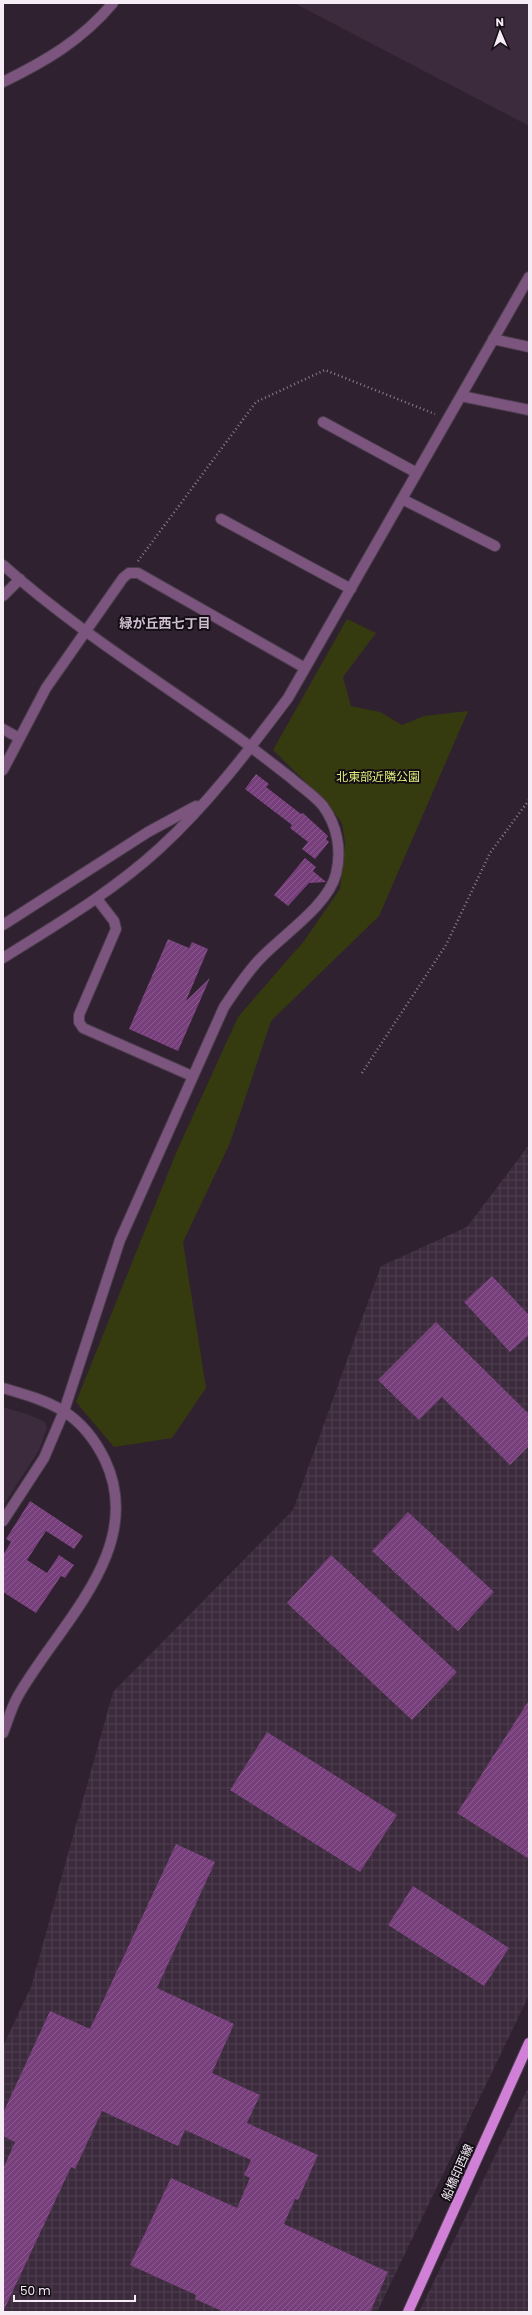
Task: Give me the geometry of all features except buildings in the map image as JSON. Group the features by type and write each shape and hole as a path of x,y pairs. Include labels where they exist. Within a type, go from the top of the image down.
{"main road":[{"name":"船橋印西線","path":"408,2312 529,2042"}],"street":[{"path":"3,82 47,60 100,18 113,3"},
{"path":"3,958 97,899 160,848 205,801 252,747 288,698 529,277"},
{"path":"493,338 529,347"},
{"path":"460,396 529,410"},
{"path":"323,422 417,472"},
{"path":"402,499 495,546"},
{"path":"221,519 351,589"},
{"path":"3,564 20,580 86,629 252,747 322,805 333,822 339,845 336,875 326,892 314,908 259,959 243,979 224,1008 192,1076 120,1240 64,1411 44,1458 3,1521"},
{"path":"3,770 46,688 86,629 123,578 129,573 138,573 305,668"},
{"path":"3,596 20,580"},
{"path":"3,729 19,738"},
{"path":"3,925 148,832 205,801"},
{"path":"97,899 114,921 116,929 79,1015 79,1022 83,1028 192,1076"},
{"path":"3,1388 47,1401 64,1411 85,1429 98,1446 110,1472 115,1493 116,1516 113,1539 99,1574 17,1697 3,1733"}],"path":[{"path":"129,573 256,402 325,370 448,419"},
{"path":"362,1073 446,945 490,853 529,800"}],"shaded area":[{"path":"294,3 529,3 529,126"},
{"path":"529,1145 529,1995 377,2312 3,2312 3,2046 31,1987 113,1692 293,1510 381,1266 467,1227"},
{"path":"3,1407 30,1415 45,1422 47,1428 39,1450 3,1506"},
{"path":"529,2086 529,2312 419,2312"}],"green space":[{"name":"北東部近隣公園","path":"347,619 376,633 343,677 351,706 380,712 402,725 424,716 468,711 379,916 271,1021 230,1143 183,1242 206,1388 172,1438 114,1447 76,1402 176,1153 238,1017 304,941 340,889 345,843 342,823 328,804 273,750"}],"district":[{"name":"緑が丘西七丁目","path":"165,623"}]}
